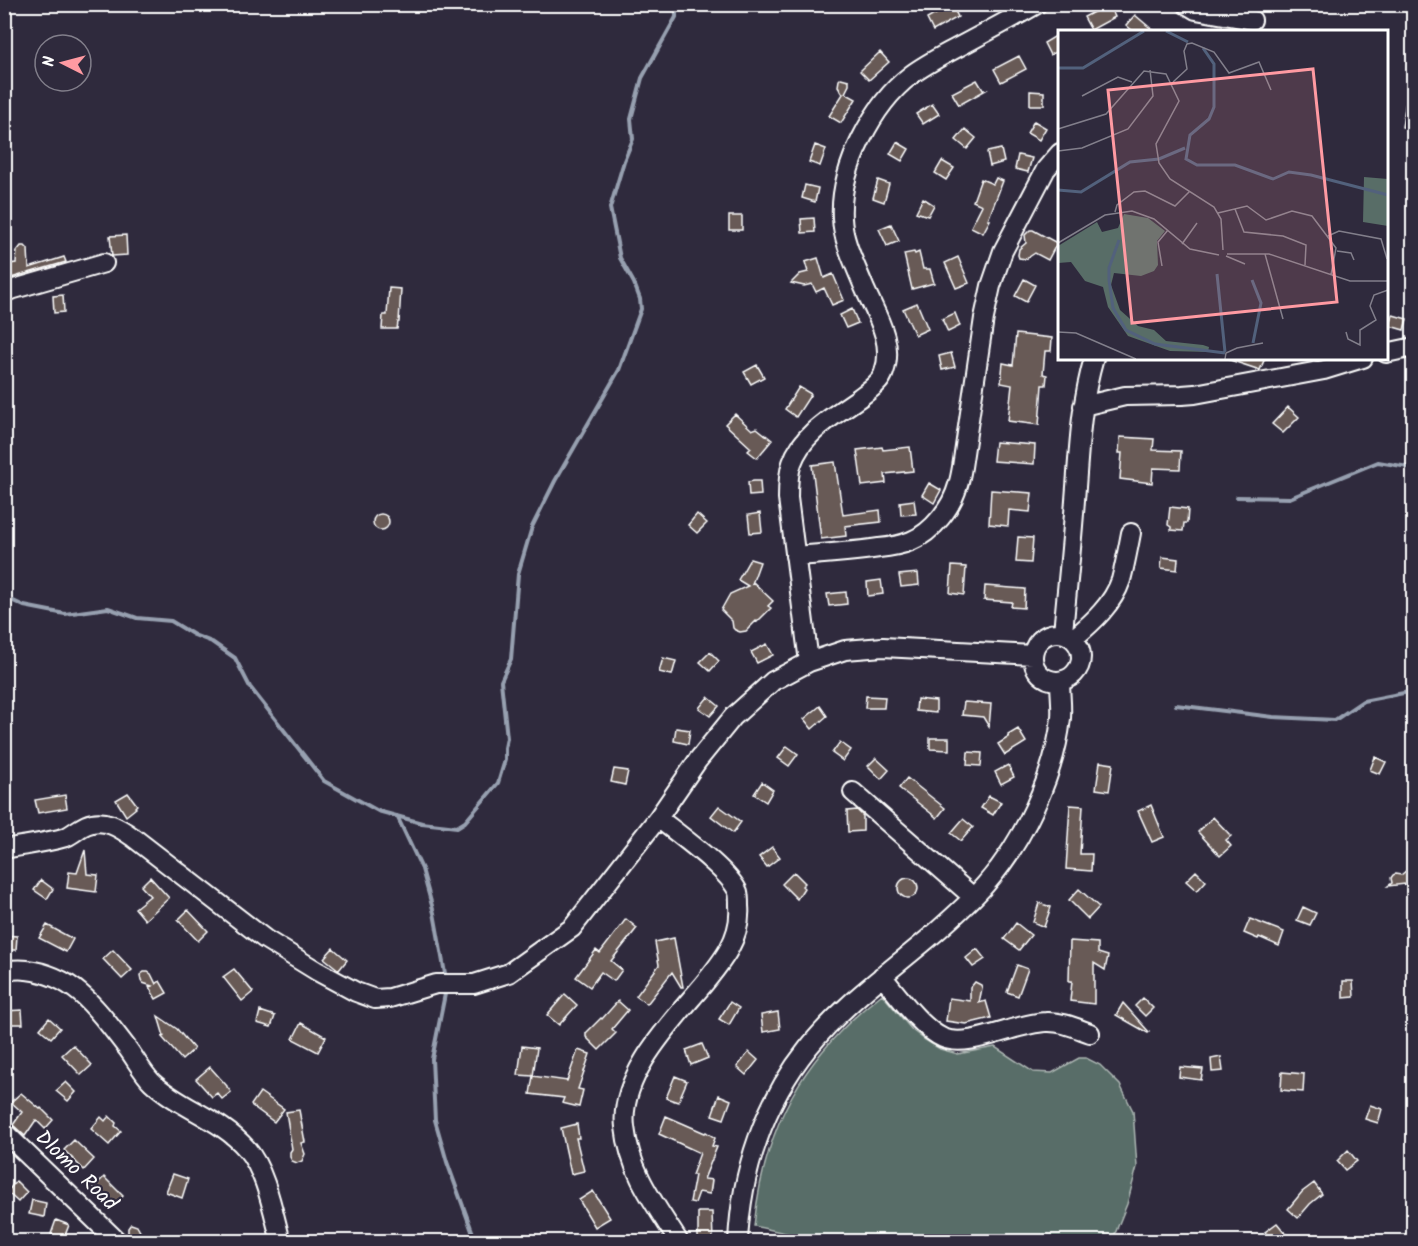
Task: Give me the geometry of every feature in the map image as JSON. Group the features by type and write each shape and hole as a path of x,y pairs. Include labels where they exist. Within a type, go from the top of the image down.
{"street":[{"path":"809,662 788,498 791,464 798,449 809,435 872,389 884,375 887,362 888,348 880,320 846,243 842,217 844,188 851,164 885,99 901,83 924,66 1017,9 1037,4"},
{"path":"1186,4 1196,10 1252,19"},
{"path":"795,556 864,551 912,541 942,516 951,503 958,486 991,286 1003,251 1046,169 1058,154"},
{"path":"4,292 104,263"},
{"path":"1388,353 1413,347"},
{"path":"1093,360 1087,381 1080,427 1071,549 1068,635 1079,645 1082,660 1074,675 1068,679 1052,681 1044,678 1034,665 1034,649 1038,642 1043,636 1051,633 1068,635 1091,623 1110,602 1120,582 1131,533"},
{"path":"1083,406 1125,396 1195,394 1324,370 1356,360"},
{"path":"4,849 67,836 87,824 110,824 121,829 265,939 356,992 375,999 390,998 436,984 474,984 510,973 572,928 658,818 698,760 734,717 773,681 809,662 845,650 883,647 1033,655"},
{"path":"738,1242 741,1204 751,1158 765,1119 802,1055 840,1012 937,932 985,885 1007,856 1026,824 1044,786 1056,748 1061,716 1060,681"},
{"path":"853,792 973,897"},
{"path":"658,818 724,872 738,892 740,917 732,943 723,960 656,1042 639,1069 624,1108 629,1152 640,1182 679,1242"},
{"path":"4,970 26,969 48,974 79,991 151,1081 184,1105 227,1131 246,1148 260,1173 281,1242"},
{"path":"882,976 922,1022 932,1032 943,1038 955,1041 968,1040 1046,1022 1059,1022 1090,1033"},
{"name":"Dlomo Road","path":"4,1132 118,1242"}],"green space":[{"path":"882,994 912,1030 940,1049 958,1054 995,1047 1033,1072 1052,1073 1079,1058 1086,1058 1100,1065 1120,1085 1133,1111 1137,1167 1127,1204 1112,1241 811,1242 808,1238 754,1226 767,1156 792,1096 809,1068 830,1042"}],"building":[{"path":"1109,4 1115,17 1091,30 1084,17"},
{"path":"952,5 958,17 933,31 927,19"},
{"path":"1135,15 1153,30 1132,30 1126,25"},
{"path":"1058,35 1058,51 1050,55 1044,43"},
{"path":"880,52 889,62 869,80 860,71"},
{"path":"1019,56 1026,69 1001,82 994,69"},
{"path":"841,78 849,80 845,93 856,99 841,123 829,116 843,94 838,86"},
{"path":"977,80 983,90 986,90 959,105 952,93"},
{"path":"1030,91 1044,92 1044,105 1030,105"},
{"path":"1407,95 1413,96 1413,129 1402,127"},
{"path":"932,104 939,114 923,124 916,114"},
{"path":"1034,121 1046,128 1039,140 1027,133"},
{"path":"965,129 976,138 967,149 956,140"},
{"path":"897,142 909,149 902,161 890,154"},
{"path":"815,145 826,149 820,166 809,162"},
{"path":"1001,149 1004,162 990,166 987,152"},
{"path":"1018,155 1032,158 1028,172 1015,169"},
{"path":"942,161 954,168 946,180 935,173"},
{"path":"996,178 1003,181 988,220 990,220 983,233 971,227 982,205 973,201 981,179 993,184"},
{"path":"878,180 889,184 884,202 873,198"},
{"path":"805,185 818,188 815,202 802,198"},
{"path":"923,198 934,205 928,216 916,212"},
{"path":"729,216 742,216 742,230 729,230"},
{"path":"814,218 815,232 802,233 801,219"},
{"path":"891,224 899,241 887,246 879,229"},
{"path":"1030,230 1057,243 1048,260 1035,253 1026,259 1019,258 1019,249 1026,243 1025,235"},
{"path":"126,235 127,255 112,256 110,236"},
{"path":"21,246 28,249 29,268 64,257 66,262 4,280 4,269 10,268 9,264 16,263 17,251"},
{"path":"914,252 915,254 919,252 923,269 930,269 934,283 912,289 904,254"},
{"path":"958,257 969,283 956,288 945,263"},
{"path":"818,258 824,278 833,274 844,300 832,305 824,288 816,292 812,284 804,286 791,283 800,274 808,272 805,262"},
{"path":"1024,279 1035,285 1026,302 1015,296"},
{"path":"389,288 401,289 397,329 382,329 383,315 387,315"},
{"path":"63,295 64,312 54,313 53,296"},
{"path":"917,303 928,329 915,335 903,309"},
{"path":"852,309 858,323 846,328 840,315"},
{"path":"955,313 960,326 948,332 942,319"},
{"path":"1393,315 1407,319 1404,330 1390,326"},
{"path":"1016,334 1052,338 1051,351 1045,351 1043,374 1047,375 1046,385 1042,385 1039,425 1008,421 1012,385 1001,383 1003,363 1013,365"},
{"path":"951,353 955,367 942,370 939,356"},
{"path":"1230,360 1264,360 1260,370"},
{"path":"757,365 764,377 751,384 744,372"},
{"path":"799,387 811,394 796,417 785,409"},
{"path":"1288,407 1299,417 1283,433 1272,424"},
{"path":"735,414 752,430 757,428 772,440 757,458 748,451 751,448 725,424"},
{"path":"1120,437 1154,439 1153,450 1181,451 1180,469 1153,468 1152,483 1120,479 1122,453 1119,453"},
{"path":"995,442 1035,445 1034,464 993,461"},
{"path":"882,447 883,450 910,447 913,471 885,474 886,483 862,486 857,450"},
{"path":"835,462 843,515 880,510 881,522 845,526 846,536 821,539 812,465"},
{"path":"760,481 761,495 749,496 748,482"},
{"path":"929,483 941,490 934,503 922,495"},
{"path":"991,490 1032,493 1030,512 1009,510 1008,526 989,524"},
{"path":"914,500 916,514 901,515 900,502"},
{"path":"1170,507 1188,509 1187,523 1184,523 1183,531 1171,530 1168,525"},
{"path":"760,513 762,532 750,533 748,515"},
{"path":"381,514 387,516 389,522 387,528 381,530 375,528 373,522 375,516"},
{"path":"697,514 707,523 697,533 688,525"},
{"path":"1018,537 1033,538 1031,563 1016,562"},
{"path":"1162,557 1178,559 1177,570 1161,568"},
{"path":"750,559 760,562 752,584 754,583 773,601 768,606 771,608 757,622 746,631 740,632 733,628 732,621 721,610 730,594 748,586 738,580"},
{"path":"952,566 966,567 964,595 950,593"},
{"path":"918,573 919,585 901,587 899,575"},
{"path":"881,580 883,594 868,596 867,582"},
{"path":"985,586 1025,589 1024,608 1011,607 1012,602 984,600"},
{"path":"846,592 847,604 829,606 827,594"},
{"path":"767,644 773,655 757,663 751,652"},
{"path":"710,652 719,661 710,671 700,662"},
{"path":"663,658 676,661 672,675 659,672"},
{"path":"866,696 885,697 884,708 865,708"},
{"path":"708,697 719,706 710,716 699,708"},
{"path":"917,699 936,701 936,713 916,711"},
{"path":"964,702 991,704 989,727 983,717 962,715"},
{"path":"820,706 827,716 812,729 804,719"},
{"path":"676,728 690,730 688,744 674,741"},
{"path":"1018,729 1026,742 1005,755 998,744"},
{"path":"930,738 949,738 949,750 930,749"},
{"path":"840,742 851,750 843,761 832,753"},
{"path":"787,746 798,754 789,766 778,758"},
{"path":"968,752 982,753 981,766 967,765"},
{"path":"1375,757 1386,762 1380,774 1370,770"},
{"path":"876,758 889,770 881,779 868,766"},
{"path":"1100,762 1113,764 1109,791 1096,789"},
{"path":"1008,765 1014,777 1001,784 995,772"},
{"path":"614,769 628,771 625,785 611,782"},
{"path":"907,778 945,808 937,818 899,788"},
{"path":"762,782 773,790 766,802 754,794"},
{"path":"128,793 137,805 126,816 116,800"},
{"path":"65,795 67,808 38,813 35,800"},
{"path":"989,796 1001,802 993,815 981,808"},
{"path":"1070,805 1083,806 1080,854 1092,854 1091,871 1066,869"},
{"path":"1151,805 1164,837 1152,842 1138,811"},
{"path":"719,806 741,822 733,833 711,816"},
{"path":"857,810 863,816 863,831 848,832 847,811"},
{"path":"1213,817 1231,836 1226,840 1231,846 1220,856 1198,832"},
{"path":"963,819 973,827 961,841 951,833"},
{"path":"772,847 780,857 767,867 759,857"},
{"path":"85,850 87,874 98,875 96,892 67,888 69,872 77,873"},
{"path":"1413,865 1413,899 1405,884 1388,886 1392,883 1393,875 1401,875"},
{"path":"1196,871 1206,881 1197,891 1186,881"},
{"path":"794,872 805,883 797,899 782,884"},
{"path":"150,877 169,898 145,920 135,908 150,896 141,886"},
{"path":"908,878 915,881 918,888 915,895 908,898 901,895 898,888 901,881"},
{"path":"41,880 53,889 47,899 34,890"},
{"path":"1079,889 1099,907 1088,919 1069,900"},
{"path":"1039,903 1051,907 1044,927 1033,922"},
{"path":"1303,907 1316,913 1310,925 1297,920"},
{"path":"188,910 208,931 198,941 178,920"},
{"path":"626,919 637,928 611,961 622,970 614,981 601,972 590,987 576,977 596,950 600,953"},
{"path":"1250,919 1284,932 1279,946 1244,933"},
{"path":"1016,923 1031,935 1019,950 1004,939"},
{"path":"47,925 73,939 66,952 39,938"},
{"path":"4,935 17,936 16,950 4,950"},
{"path":"674,938 683,987 672,972 647,1004 636,996 659,965 655,942"},
{"path":"1070,941 1098,943 1098,953 1108,956 1105,970 1094,963 1094,1004 1070,1001 1072,981 1069,981"},
{"path":"333,948 347,960 339,970 324,958"},
{"path":"977,949 985,959 973,967 966,958"},
{"path":"113,950 132,970 122,979 103,959"},
{"path":"1017,965 1028,969 1018,996 1007,992"},
{"path":"234,969 253,992 242,1001 223,977"},
{"path":"144,972 151,974 156,984 160,981 167,993 156,999 149,987 152,986 141,980 140,975"},
{"path":"1343,981 1353,981 1354,997 1343,998"},
{"path":"975,982 982,988 979,1003 986,1001 991,1018 966,1024 946,1021 949,998 970,1001 970,988"},
{"path":"565,994 577,1005 559,1025 547,1015"},
{"path":"1143,998 1153,1008 1145,1016 1135,1006"},
{"path":"618,1001 628,1010 612,1029 616,1033 599,1050 586,1037 586,1033"},
{"path":"730,1002 739,1008 729,1025 719,1019"},
{"path":"1123,1003 1149,1032 1148,1033 1116,1015"},
{"path":"22,1010 23,1024 4,1024 4,1011"},
{"path":"260,1011 275,1016 271,1027 257,1023"},
{"path":"778,1012 780,1029 763,1032 761,1015"},
{"path":"158,1016 177,1029 194,1049 182,1060 162,1037 164,1036"},
{"path":"49,1018 60,1028 51,1038 40,1029"},
{"path":"301,1023 326,1037 318,1052 293,1039"},
{"path":"702,1044 708,1058 691,1065 686,1050"},
{"path":"73,1045 92,1065 81,1075 62,1055"},
{"path":"522,1046 537,1048 533,1076 518,1075"},
{"path":"578,1050 590,1054 578,1089 583,1090 579,1107 562,1103 564,1098 530,1094 533,1076 567,1081"},
{"path":"749,1052 758,1060 746,1075 737,1067"},
{"path":"1221,1057 1223,1071 1212,1072 1211,1059"},
{"path":"210,1067 231,1092 222,1099 217,1093 212,1097 196,1079"},
{"path":"1180,1067 1203,1069 1201,1080 1179,1077"},
{"path":"1282,1072 1304,1074 1303,1092 1281,1090"},
{"path":"675,1076 687,1081 678,1102 666,1098"},
{"path":"66,1082 76,1092 68,1101 56,1091"},
{"path":"260,1092 284,1109 274,1122 251,1105"},
{"path":"21,1093 53,1120 45,1129 36,1120 25,1136 13,1125 22,1112 11,1102"},
{"path":"719,1095 731,1100 724,1119 712,1115"},
{"path":"1370,1105 1382,1109 1378,1123 1365,1119"},
{"path":"299,1110 305,1142 301,1143 305,1154 302,1161 297,1163 290,1157 292,1149 286,1112"},
{"path":"109,1116 121,1131 109,1145 91,1129 101,1117 105,1121"},
{"path":"666,1116 715,1138 712,1146 717,1147 704,1179 712,1180 710,1194 699,1192 695,1203 690,1202 695,1175 692,1175 700,1153 659,1134"},
{"path":"577,1124 579,1138 576,1138 584,1171 571,1174 561,1128"},
{"path":"74,1140 94,1159 84,1170 64,1150"},
{"path":"1348,1150 1357,1161 1345,1170 1337,1161"},
{"path":"173,1174 188,1179 182,1198 166,1192"},
{"path":"104,1177 123,1196 114,1206 94,1187"},
{"path":"16,1181 27,1192 18,1202 7,1192"},
{"path":"1314,1183 1322,1194 1298,1218 1288,1209 1302,1192"},
{"path":"593,1191 610,1218 595,1227 579,1200"},
{"path":"32,1200 46,1203 44,1217 29,1214"},
{"path":"698,1212 712,1212 713,1241 698,1241"},
{"path":"56,1220 69,1225 64,1238 51,1234"},
{"path":"1277,1223 1286,1234 1272,1242 1265,1232"},
{"path":"131,1224 137,1226 144,1239 128,1233"}],"waterway":[{"path":"4,601 9,599 24,606 65,614 108,608 137,618 171,621 194,635 212,642 235,658 250,687 324,781 378,811 422,823 457,827 465,822 498,783 505,760 507,738 501,681 511,659 518,574 532,527 555,481 619,370 641,309 634,283 620,258 610,208 633,139 631,119 642,78 676,17 676,4"},
{"path":"1237,497 1290,498 1378,462 1414,468"},
{"path":"1176,705 1273,717 1335,720 1363,701 1414,691"},
{"path":"397,816 422,869 434,913 446,979"},
{"path":"446,989 432,1059 435,1120 447,1162 476,1242"}]}
